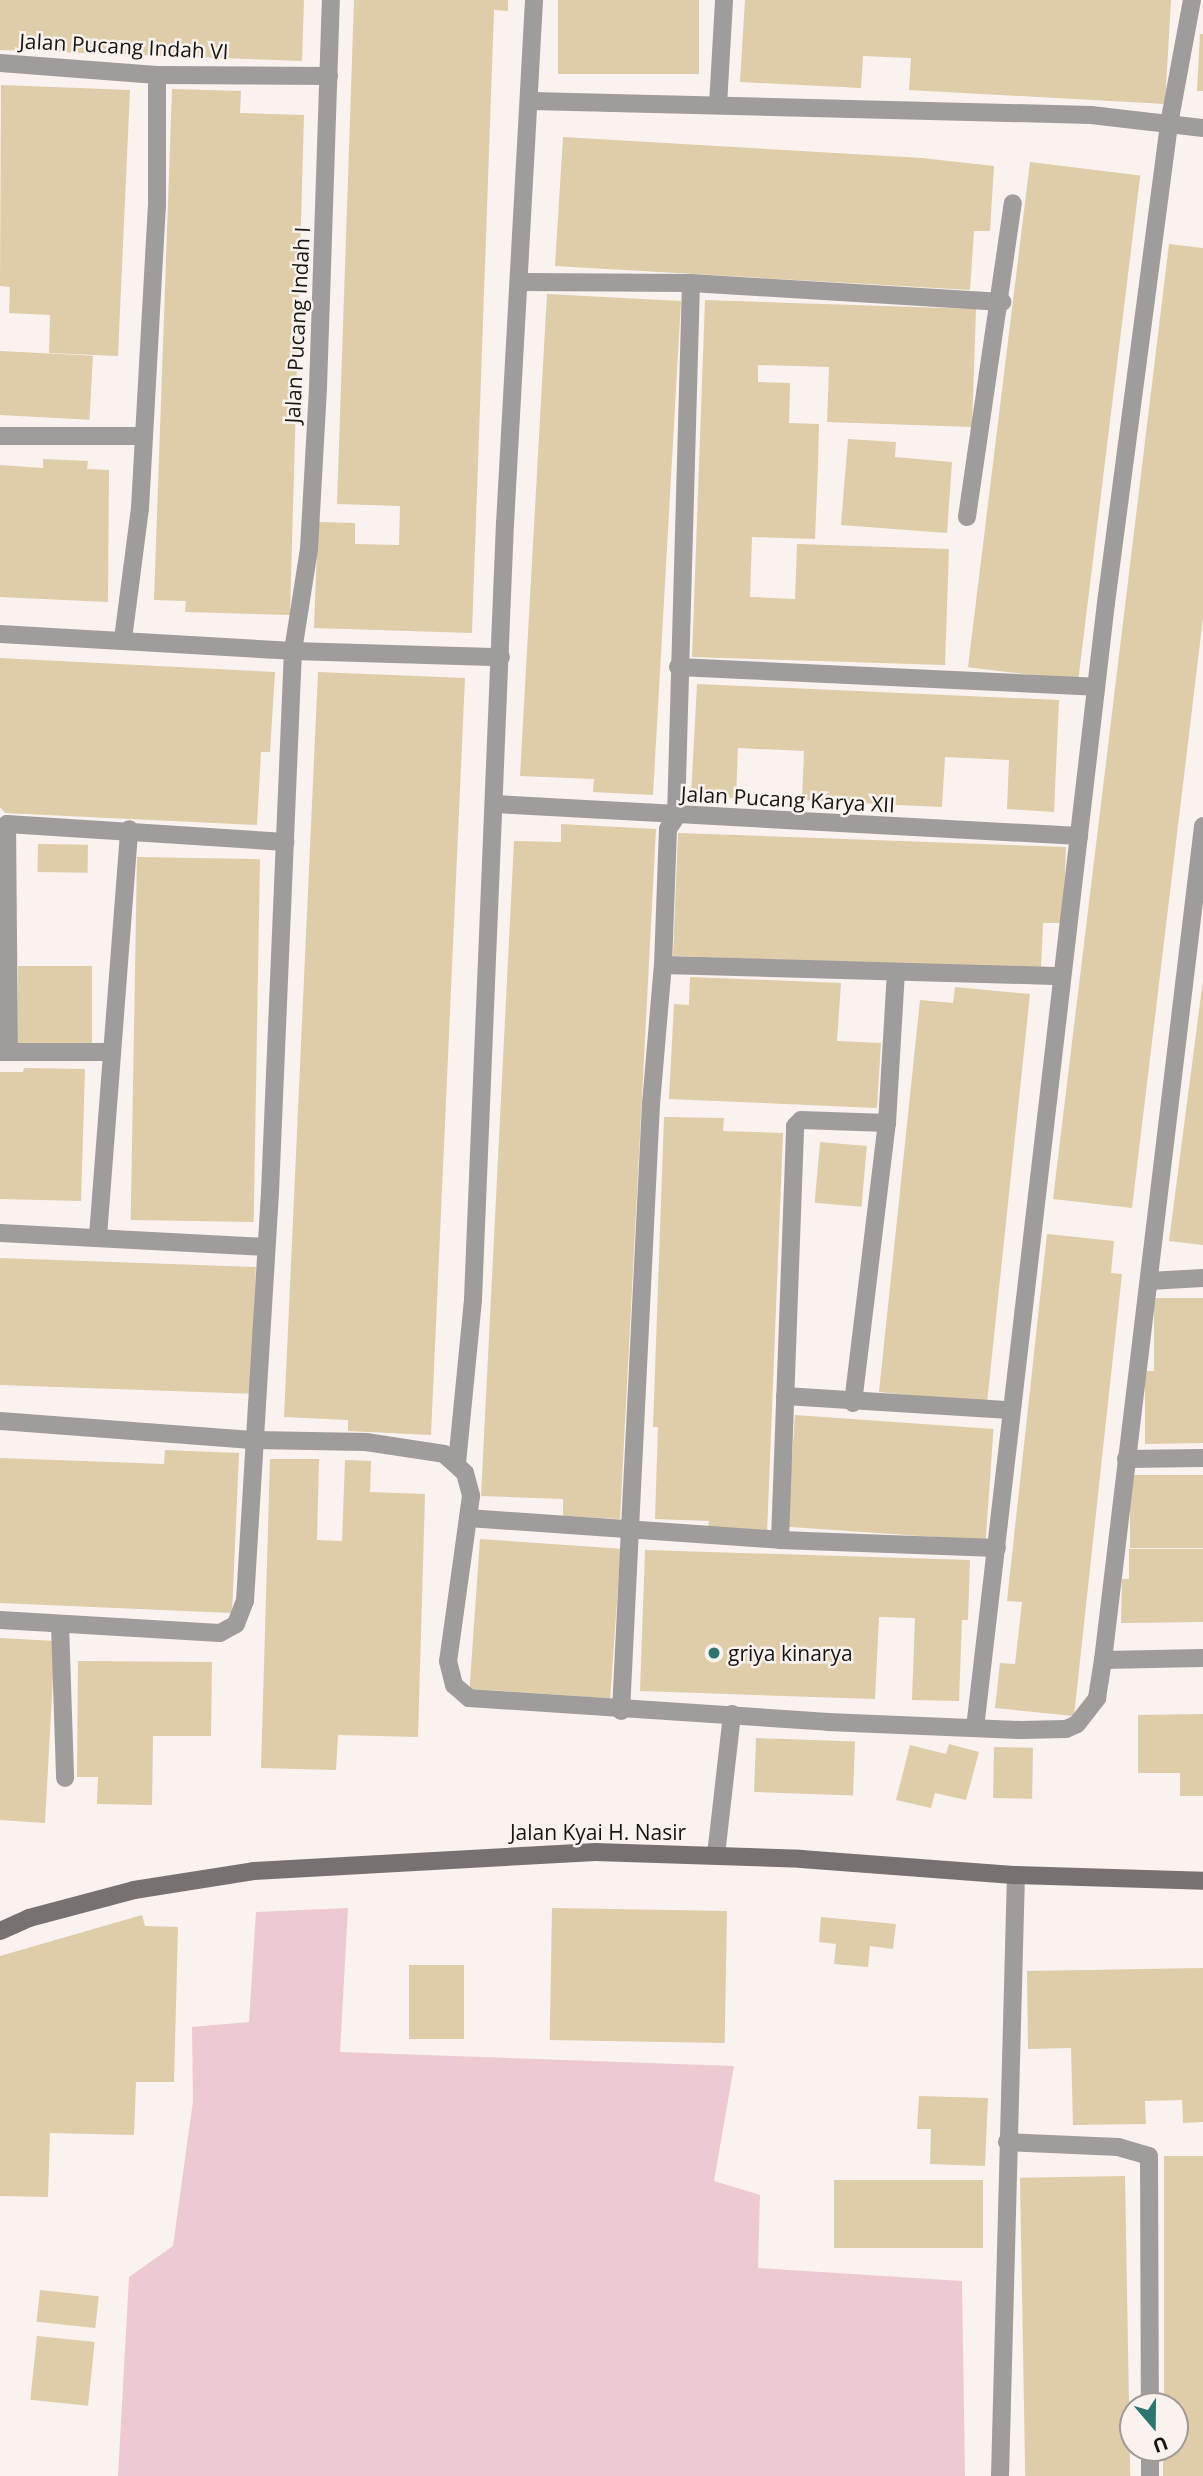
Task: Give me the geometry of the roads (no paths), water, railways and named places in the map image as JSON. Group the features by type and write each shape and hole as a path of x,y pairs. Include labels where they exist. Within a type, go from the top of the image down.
{"main road":[{"name":"Jalan Kyai H. Nasir","path":"0,1931 29,1918 134,1890 254,1871 596,1852 716,1855 1016,1875 1203,1881"}],"street":[{"name":"Jalan Pucang Indah I","path":"0,1620 220,1633 236,1624 245,1601 266,1247 293,651 309,549 331,0"},
{"path":"457,1463 473,1299 501,657 532,101 534,0"},
{"path":"718,106 724,0"},
{"path":"975,1728 1096,687 1169,124 1192,0"},
{"name":"Jalan Pucang Indah VI","path":"0,63 157,75 329,76"},
{"path":"123,639 140,508 157,207 157,75"},
{"path":"532,101 1091,115 1203,128"},
{"path":"967,517 1002,302 1013,203"},
{"path":"521,282 691,283 1002,302"},
{"path":"621,1711 633,1529 651,1104 663,964 668,829 676,817 677,667 691,283"},
{"path":"0,436 144,436"},
{"path":"0,634 123,639 293,651 501,657"},
{"path":"677,667 1096,687"},
{"name":"Jalan Pucang Karya XII","path":"495,804 676,817 1079,836"},
{"path":"112,1052 5,1052 7,824 128,829 285,842"},
{"path":"0,1421 255,1440 366,1442 425,1450 457,1463 468,1481 468,1518 448,1661 460,1693 484,1701 621,1711 732,1714 975,1728 1066,1729 1077,1724 1097,1698 1103,1660 1203,826"},
{"path":"98,1236 128,829"},
{"path":"663,964 1062,976"},
{"path":"853,1403 887,1123 896,972"},
{"path":"780,1540 795,1126 801,1120 887,1123"},
{"path":"0,1233 98,1236 266,1247"},
{"path":"1149,1281 1203,1278"},
{"path":"785,1396 853,1403 1010,1410"},
{"path":"1126,1459 1203,1458"},
{"path":"468,1518 780,1540 997,1548"},
{"path":"60,1624 65,1778"},
{"path":"1103,1660 1203,1658"},
{"path":"716,1855 732,1714"},
{"path":"1000,2476 1016,1875"},
{"path":"1007,2142 1118,2147 1143,2151 1151,2160 1150,2392"}],"place":[{"name":"griya kinarya","path":"714,1653"}]}
